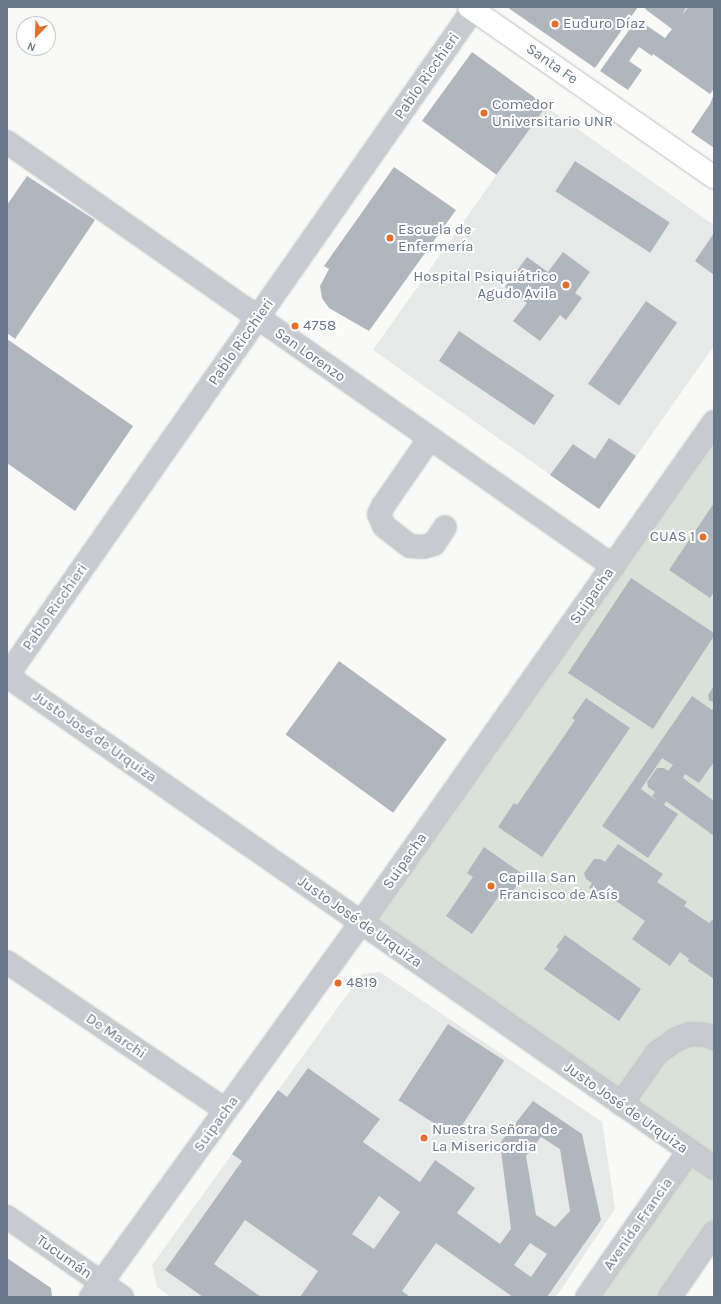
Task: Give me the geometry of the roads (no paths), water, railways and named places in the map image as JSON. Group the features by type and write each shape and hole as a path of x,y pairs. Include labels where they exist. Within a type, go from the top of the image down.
{"main road":[{"name":"Santa Fe","path":"473,8 714,177"}],"street":[{"name":"Pablo Ricchieri","path":"7,676 473,8"},
{"name":"San Lorenzo","path":"7,142 613,566"},
{"name":"Suipacha","path":"96,1290 361,923 714,422"},
{"path":"430,438 379,514 384,526 410,546 423,548 434,544 445,527"},
{"name":"Justo José de Urquiza","path":"7,676 714,1168"},
{"name":"De Marchi","path":"7,962 226,1110"},
{"path":"621,1104 657,1053 677,1039 690,1034 705,1035 714,1038"},
{"name":"Avenida Francia","path":"587,1297 688,1151"},
{"name":"Tucumán","path":"7,1217 96,1290 122,1297"},
{"path":"670,1297 714,1233"}],"place":[{"name":"Euduro Díaz","path":"555,24"},
{"name":"Comedor Universitario UNR","path":"484,113"},
{"name":"Escuela de Enfermería","path":"390,238"},
{"name":"Hospital Psiquiátrico Agudo Avila","path":"566,285"},
{"name":"4758","path":"295,326"},
{"name":"CUAS 1","path":"703,537"},
{"name":"Capilla San Francisco de Asís","path":"491,886"},
{"name":"4819","path":"338,983"},
{"name":"Nuestra Señora de La Misericordia","path":"424,1138"}]}
